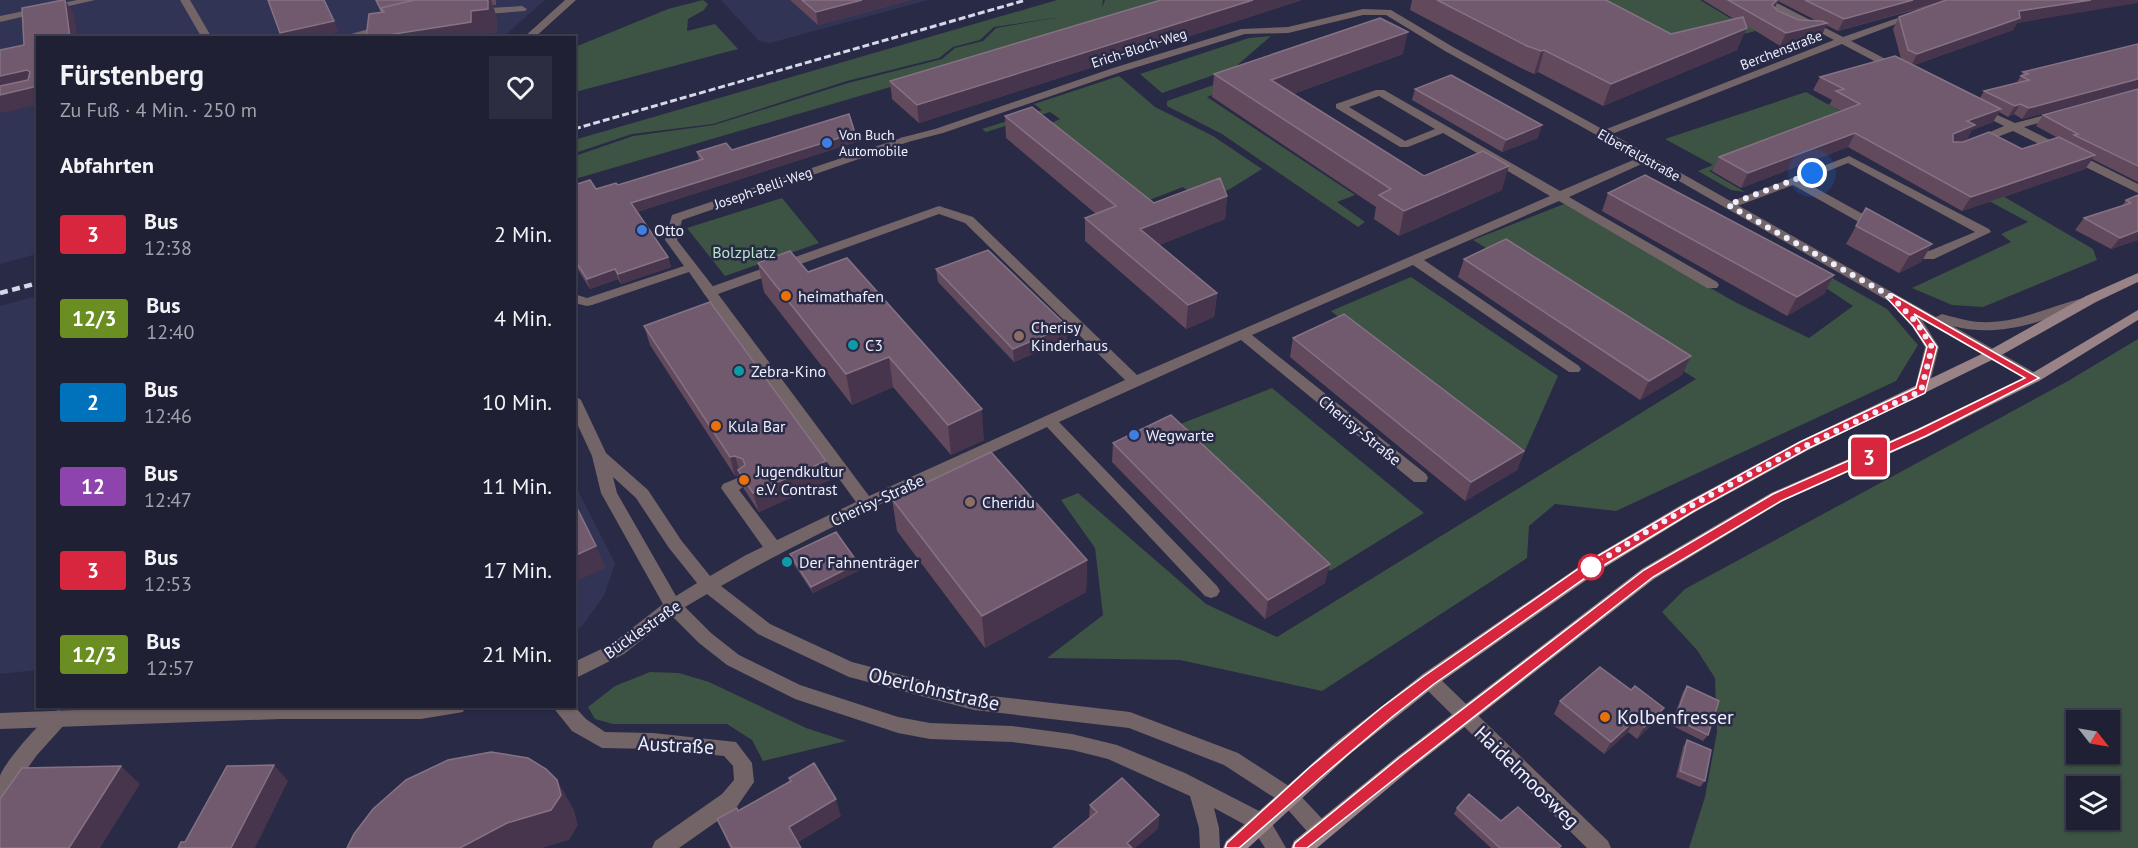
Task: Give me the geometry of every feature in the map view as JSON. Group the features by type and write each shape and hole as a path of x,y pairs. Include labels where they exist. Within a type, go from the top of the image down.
{"main road":[{"path":"1233,848 1343,748 1429,680 1596,564 1689,508 1805,445 1921,391 2091,299 2138,277"},
{"path":"1301,848 1464,716 1648,574 1777,497 1922,433 2034,378 2138,314"}],"street":[{"path":"0,19 90,0"},
{"path":"185,0 206,36"},
{"path":"1388,12 1388,6 1392,0"},
{"path":"1764,0 1912,76"},
{"path":"530,36 568,2"},
{"path":"466,12 522,9"},
{"path":"1774,19 1774,15 1782,9"},
{"name":"Berchenstraße","path":"1602,134 1842,41 1930,10"},
{"name":"Erich-Bloch-Weg","path":"904,140 939,131 1117,70 1244,31 1288,30 1363,12 1388,12"},
{"name":"Elberfeldstraße","path":"1388,12 1449,49 1647,158 2034,378"},
{"path":"350,36 399,24"},
{"path":"1790,26 1817,28"},
{"path":"1444,129 1404,145 1340,106 1380,92 1444,129 1712,285"},
{"path":"1963,101 2138,189"},
{"path":"1964,147 2013,127 2075,110"},
{"name":"Joseph-Belli-Weg","path":"866,504 671,240 676,218 904,140"},
{"name":"Cherisy-Straße","path":"708,585 774,549 866,504 1135,381 1244,336 1647,158"},
{"path":"1728,205 1793,180 1849,159 1985,232 1929,256 1793,180"},
{"path":"710,292 939,210 969,220 1135,381"},
{"path":"1415,260 1574,369"},
{"path":"576,299 587,302 692,267"},
{"name":"Elberfeldstraße","path":"1892,297 1954,323 1980,327 2016,324 2091,299"},
{"name":"Elberfeldstraße","path":"1892,297 1917,323 1932,347 1921,391"},
{"name":"Cherisy-Straße","path":"1244,336 1420,478"},
{"name":"Oberlohnstraße","path":"576,404 600,456 609,493 673,606 705,638 734,660 795,691 898,724 930,731 1012,734 1072,742 1110,751 1199,791 1260,822"},
{"path":"1050,421 1211,591"},
{"name":"Oberlohnstraße","path":"600,456 642,494 675,544 708,585 764,629 849,669 974,702 1130,720 1231,759 1288,796 1320,831"},
{"path":"740,483 729,488 774,549"},
{"name":"Bücklestraße","path":"576,670 618,649 673,606 708,585"},
{"name":"Haidelmoosweg","path":"1429,680 1601,848"},
{"path":"0,721 123,711 399,711 433,708"},
{"name":"Austraße","path":"563,708 579,725 602,740 720,746 729,748 742,763 744,782 729,801 662,848"},
{"path":"0,791 30,749 58,718"},
{"path":"1199,791 1209,828 1210,848"},
{"path":"1260,822 1276,848"}],"shaded area":[{"path":"0,0 545,0 504,36 36,36 36,254 0,264"},
{"path":"721,0 928,0 770,43 759,41"},
{"path":"36,296 36,670 0,674 0,306"},
{"path":"576,487 615,563 604,596 576,630"}],"green space":[{"path":"703,0 708,4 704,10 688,19 687,31 715,24 738,49 576,92 576,47 668,9"},
{"path":"1057,0 1103,0 1102,8 1105,0 1188,0 576,179 576,156 633,136 714,125 848,83 942,59 955,48 983,41 996,28 1061,17 994,27 980,40 953,47 939,58 847,81 713,124 632,134 576,153 576,139"},
{"path":"1590,0 1700,0 1730,18 1741,16 1764,29 1665,53"},
{"path":"1271,36 1234,68 1162,93 1140,74 1249,38"},
{"path":"1119,76 1155,107 1213,136 1262,169 1230,189 1200,201 1183,187 1147,201 1049,124 1060,119 1050,112 986,132 982,129 1042,110 1034,104"},
{"path":"1225,81 1234,87 1207,97 1355,195 1337,202 1365,222 1358,227 1222,134 1167,106 1167,101"},
{"path":"1806,92 1970,184 1979,182 2093,249 2097,260 1983,307 1952,305 1912,288 2011,242 2001,234 2028,222 1839,120 1709,171 1745,192 1731,190 1698,171 1713,165 1665,139"},
{"name":"Bolzplatz","path":"782,198 819,243 725,276 687,228"},
{"path":"1564,204 1735,302 1809,338 1853,306 1811,278 1825,274 1887,309 1918,345 1896,381 1616,511 1555,504 1529,526 1527,558 1322,691 1180,660 1047,658 1103,615 1095,548 1061,500 1078,493 1206,604 1277,637 1696,379 1473,240"},
{"path":"1411,277 1558,376 1519,464 1331,311"},
{"path":"2138,339 2138,848 1689,848 1705,797 1717,732 1715,678 1697,650 1662,612 1685,589 2068,381"},
{"path":"1272,388 1424,513 1330,571 1178,425"},
{"path":"650,672 679,673 709,682 806,728 846,741 763,761 752,740 727,724 613,724 595,719 588,707 615,686"}],"building":[{"path":"65,0 70,36 36,36 36,86 0,95 0,86 28,80 30,72 27,70 0,76 0,50 24,45 22,8"},
{"path":"268,0 324,0 334,21 280,33"},
{"path":"376,0 414,0 381,8 382,12"},
{"path":"414,0 488,0 488,9 471,11 471,22 381,36 366,36 369,14 384,12 381,8"},
{"path":"802,0 862,0 816,12"},
{"path":"1161,0 1253,0 917,105 890,81"},
{"path":"1437,0 1606,0 1671,34 1743,17 1747,28 1611,84 1544,50 1527,46"},
{"path":"1728,0 1777,0 1772,5 1778,11 1799,20 1827,23 1786,33"},
{"path":"1805,0 1913,0 1844,19"},
{"path":"1946,0 2091,0 2019,11 2020,18 1917,54 1908,50 1899,17"},
{"path":"1380,18 1408,32 1271,80 1424,176 1483,151 1509,166 1404,211 1379,195 1391,189 1214,74"},
{"path":"2138,44 2138,79 2029,108 2020,104 2015,106 1984,91 2029,80 2021,76 2028,74 2023,72"},
{"path":"1895,56 2001,109 1967,121 1975,125 1953,134 1953,142 1963,142 1989,132 2022,149 2059,137 2095,155 1971,197 1855,133 1748,173 1719,157 1860,104 1836,91 1844,89 1820,77"},
{"path":"1451,75 1542,125 1506,140 1415,89"},
{"path":"2138,89 2138,166 2074,135 2078,134 2043,115"},
{"path":"1032,107 1154,203 1220,178 1227,196 1140,229 1217,293 1188,305 1085,218 1116,206 1005,116"},
{"path":"849,114 855,133 631,203 668,257 618,274 615,269 587,279 576,262 576,184 590,180 596,189 616,183 618,185 703,159 697,152 726,143 732,150"},
{"path":"1645,175 1834,275 1797,297 1608,193"},
{"path":"2138,195 2138,231 2120,238 2084,218 2131,203 2126,200"},
{"path":"1866,208 1932,244 1910,255 1856,226"},
{"path":"1506,239 1691,356 1649,381 1464,259"},
{"path":"988,250 1067,326 1013,349 936,269"},
{"path":"790,251 808,272 847,258 982,409 948,425 889,357 846,374 758,263"},
{"path":"710,302 826,461 753,493 738,470 745,465 743,459 730,457 644,326"},
{"path":"1344,314 1524,451 1471,482 1293,338"},
{"path":"1171,415 1330,564 1268,600 1113,443"},
{"path":"991,452 1087,560 982,616 892,499"},
{"path":"576,506 596,546 576,555"},
{"path":"836,532 858,563 811,587 790,554"},
{"name":"Kolbenfresser","path":"1600,667 1631,690 1635,686 1664,708 1644,727 1635,720 1611,742 1560,701"},
{"path":"1687,686 1719,701 1708,735 1675,719"},
{"path":"1687,740 1711,750 1705,781 1680,771"},
{"path":"491,752 528,758 546,769 557,780 561,795 551,810 507,823 460,848 347,848 354,834 373,809 406,780 448,760"},
{"path":"814,763 836,799 789,827 801,848 732,848 717,819 737,808 738,811 791,781 789,778"},
{"path":"274,765 231,848 178,848 181,842 185,842 227,766"},
{"path":"121,766 69,848 0,848 0,799 22,768"},
{"path":"1122,778 1159,815 1127,843 1132,848 1053,848 1097,812 1090,805"},
{"path":"1469,794 1501,821 1518,807 1561,846 1559,848 1500,848 1457,808"}],"railway":[{"path":"576,128 1026,0"},
{"path":"0,293 36,284"}],"bus line":[{"name":"3","path":"1233,848 1343,748 1429,680 1596,564 1689,508 1805,445 1921,391 1932,347 1917,323 1892,297 2034,378 1922,433 1777,497 1648,574 1405,762 1301,848"}],"place":[{"name":"Von Buch Automobile","path":"827,143"},
{"name":"Otto","path":"642,230"},
{"name":"heimathafen","path":"786,296"},
{"name":"Cherisy Kinderhaus","path":"1019,336"},
{"name":"C3","path":"853,345"},
{"name":"Zebra-Kino","path":"739,371"},
{"name":"Kula Bar","path":"716,426"},
{"name":"Wegwarte","path":"1134,435"},
{"name":"Jugendkultur e.V. Contrast","path":"744,480"},
{"name":"Cheridu","path":"970,502"},
{"name":"Der Fahnenträger","path":"787,562"},
{"name":"Kolbenfresser","path":"1605,717"}],"route":[{"path":"1591,567 1689,508 1805,445 1921,391 1932,347 1917,323 1892,297 1728,205 1812,173"}]}
